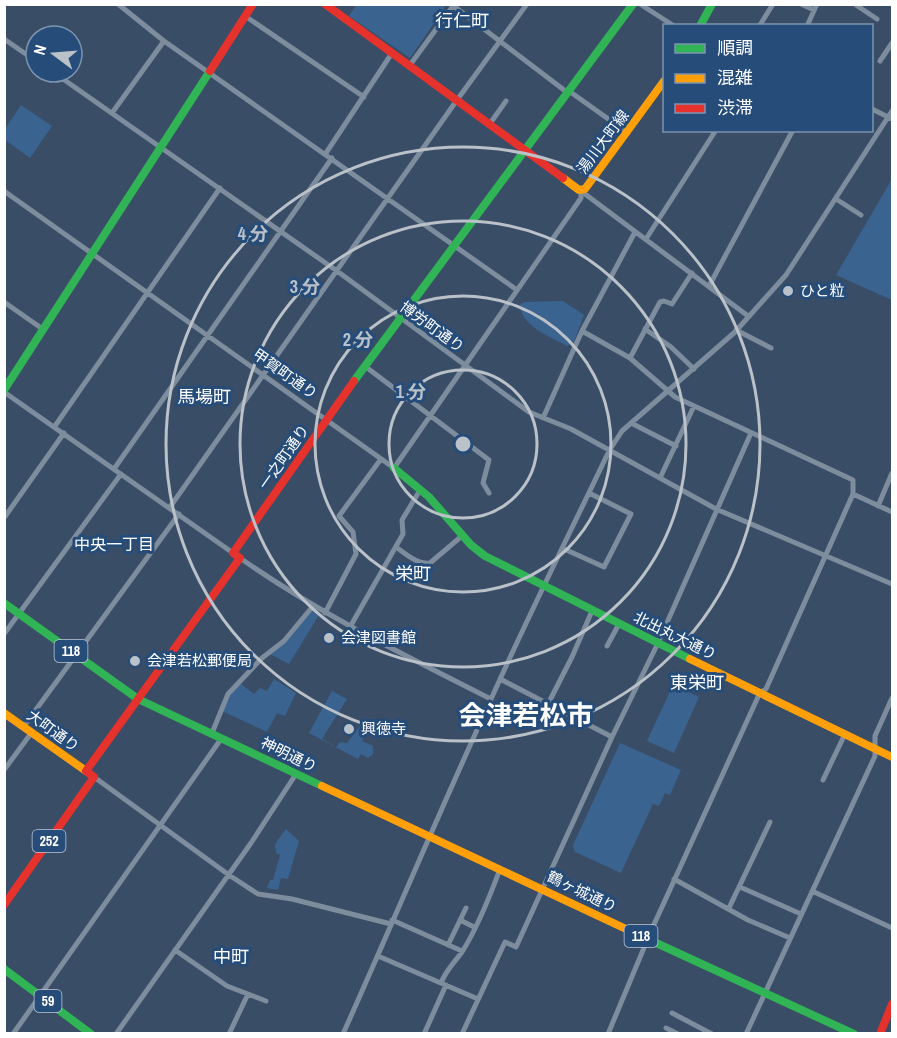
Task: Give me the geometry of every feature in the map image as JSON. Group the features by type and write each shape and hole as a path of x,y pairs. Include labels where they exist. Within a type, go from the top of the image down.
{"main road":[{"path":"4,391 253,4"},
{"name":"湯川大町線","path":"325,4 581,191 585,189 628,133 663,82"},
{"name":"一之町通り","path":"86,771 138,699 326,420 633,4"},
{"path":"701,24 712,4"},
{"name":"甲賀町通り","path":"394,468 420,490 476,550 543,587"},
{"name":"北出丸大通り","path":"543,587 892,757"},
{"name":"118","path":"4,603 138,699"},
{"name":"神明通り","path":"138,699 429,836"},
{"name":"大町通り","path":"4,712 86,771"},
{"path":"86,771 94,777"},
{"name":"252","path":"4,905 94,777"},
{"name":"鶴ヶ城通り","path":"429,836 854,1034"},
{"name":"59","path":"4,969 91,1034"},
{"path":"880,1034 892,1004"}],"street":[{"path":"118,4 164,41 326,153 517,290"},
{"path":"170,507 527,4"},
{"path":"640,4 671,24"},
{"path":"761,24 773,4"},
{"path":"801,4 816,8 808,24"},
{"path":"865,11 870,4"},
{"path":"410,66 452,5 628,133"},
{"path":"856,5 877,20"},
{"path":"245,16 364,97"},
{"path":"4,39 24,52"},
{"path":"112,113 164,41"},
{"path":"880,61 892,43"},
{"path":"326,153 393,53"},
{"name":"博労町通り","path":"70,84 337,271 529,412 571,429 716,509 892,584"},
{"path":"489,124 506,101"},
{"path":"873,109 891,118"},
{"path":"343,1033 500,679 609,451 631,423 736,330 786,275 891,118 892,111"},
{"path":"645,239 715,132"},
{"path":"710,286 792,132"},
{"path":"114,469 332,158"},
{"path":"55,426 220,188"},
{"path":"581,191 748,316"},
{"path":"394,468 581,198 581,191"},
{"name":"甲賀町通り","path":"5,192 394,468"},
{"path":"836,199 861,215"},
{"path":"543,418 582,331 635,232"},
{"path":"630,358 660,302 672,304 692,273"},
{"path":"4,302 44,330"},
{"path":"645,329 670,347 693,369"},
{"path":"736,330 771,348"},
{"path":"582,331 630,358 668,392 853,480 853,494 766,689 760,693 674,879 608,1034"},
{"path":"366,367 489,460 483,483 489,493"},
{"path":"4,391 285,590 350,627 491,699"},
{"path":"660,478 694,406"},
{"path":"631,423 676,446"},
{"path":"4,518 64,433"},
{"path":"462,1034 505,942 516,947 612,737 658,643 751,433"},
{"path":"325,613 357,554 353,532 339,516 381,459"},
{"path":"878,506 892,473"},
{"path":"4,634 121,474"},
{"path":"350,627 403,534 402,520 420,490"},
{"path":"562,548 604,567 631,514 589,493"},
{"path":"853,494 892,513"},
{"path":"24,726 179,514"},
{"path":"396,547 425,564 430,563 463,535"},
{"path":"212,733 223,702 234,686 262,658 284,641 313,606"},
{"path":"548,704 592,611"},
{"path":"608,646 618,624"},
{"path":"500,679 612,737"},
{"path":"746,1034 874,756 875,736 892,698"},
{"path":"4,770 32,732"},
{"path":"823,780 845,734"},
{"path":"13,1034 222,738"},
{"path":"116,1034 229,875 296,774"},
{"path":"94,777 229,875 261,895 292,899 392,922 462,951"},
{"path":"729,908 770,822"},
{"path":"424,1034 448,967 462,951 500,869"},
{"path":"674,879 748,920 790,938"},
{"path":"740,887 801,914"},
{"path":"812,891 892,928"},
{"path":"448,945 466,908"},
{"path":"460,920 474,927"},
{"path":"175,950 227,986 266,1001"},
{"path":"378,956 478,999"},
{"path":"229,1034 248,994"},
{"path":"672,1013 712,1034"},
{"path":"666,1028 678,1034"}],"shaded area":[{"path":"441,4 445,7 410,58 349,16 356,5"},
{"path":"21,105 52,126 30,158 5,140 5,129"},
{"path":"892,179 892,300 836,275"},
{"path":"563,301 584,315 574,342 567,346 531,325 521,312 520,304"},
{"path":"311,610 319,615 289,664 270,654"},
{"path":"274,679 296,693 285,716 277,713 267,732 222,711 226,701 240,683 254,694 260,688 267,691"},
{"path":"673,685 699,697 674,753 647,741"},
{"path":"332,691 347,699 322,739 336,747 340,742 347,743 361,725 368,730 362,741 373,746 373,754 368,758 361,754 358,759 309,733"},
{"path":"620,743 681,770 670,795 665,793 659,806 653,804 621,873 575,852 573,845"},
{"path":"286,829 299,841 288,879 281,878 278,890 267,888 270,880 273,880 280,855 276,853 275,844"}],"traffic: fast":[{"path":"354,381 633,4"},
{"path":"701,24 712,4"},
{"path":"4,390 210,71"},
{"path":"394,468 429,497 471,545 485,556 690,659"},
{"path":"4,603 138,699 322,786"},
{"path":"641,936 854,1034"},
{"path":"4,969 91,1034"}],"traffic: slow":[{"path":"563,178 579,190 585,189 663,82"},
{"path":"690,659 892,757"},
{"path":"4,713 86,771"},
{"path":"322,786 641,936"}],"traffic: jam":[{"path":"210,71 253,4"},
{"path":"325,4 563,178"},
{"path":"138,699 240,558 233,553 354,381"},
{"path":"4,905 94,777 86,771 138,699"},
{"path":"880,1034 892,1004"}],"place":[{"name":"ひと粒","path":"788,291"},
{"name":"会津図書館","path":"329,638"},
{"name":"会津若松郵便局","path":"135,661"},
{"name":"興徳寺","path":"349,729"}],"district":[{"name":"行仁町","path":"462,21"},
{"name":"馬場町","path":"204,397"},
{"name":"中央一丁目","path":"114,544"},
{"name":"栄町","path":"413,574"},
{"name":"東栄町","path":"697,683"},
{"name":"会津若松市","path":"526,716"},
{"name":"中町","path":"231,957"}]}
